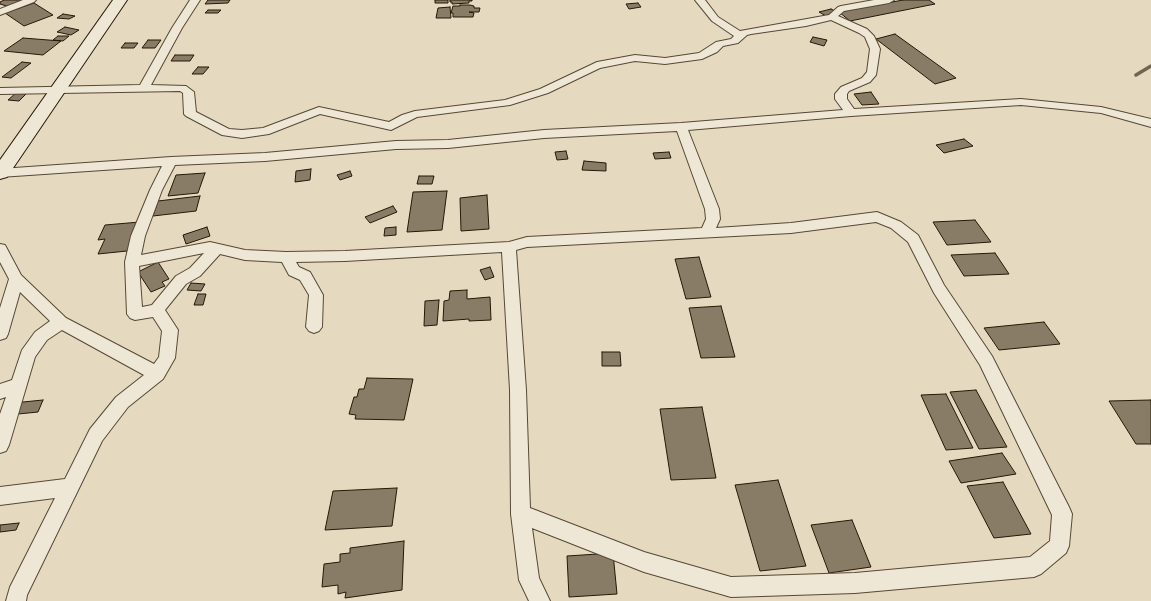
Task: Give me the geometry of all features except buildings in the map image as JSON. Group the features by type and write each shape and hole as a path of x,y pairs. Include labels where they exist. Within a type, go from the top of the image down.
{"main road":[{"path":"0,173 55,91 120,0"}],"street":[{"path":"0,12 31,0"},
{"path":"144,88 177,28 195,0"},
{"path":"700,0 716,20 740,35"},
{"path":"391,126 406,117 415,114 506,103 544,91 597,65 612,61 635,58 665,61 702,56 720,44 734,41 740,35 749,31 806,23 832,17 841,9 882,1"},
{"path":"832,17 863,31 869,36 875,49 872,73 866,80 845,89 841,94 841,100 851,113"},
{"path":"0,91 182,88 188,92 190,114 226,132 242,134 265,131 319,110 391,126 396,134 396,145"},
{"path":"0,173 170,161 265,157 396,145 448,144 544,134 681,127 851,113 1021,102 1101,110 1151,123"},
{"path":"681,127 712,209 714,219 708,233"},
{"path":"170,161 156,190 138,236 132,262 135,314 156,310 181,280 195,272 217,248"},
{"path":"132,262 210,247 245,255 286,257 345,256 509,247 527,242 791,228 877,217 896,225 913,239 939,289 986,361 1062,514 1059,546 1034,567 855,583 731,587 644,562 521,514"},
{"path":"509,247 518,390 521,514 529,580 540,601"},
{"path":"0,249 16,279 61,322 157,374"},
{"path":"286,257 294,271 305,276 316,295 314,326"},
{"path":"0,334 16,279"},
{"path":"16,601 17,594 96,435 122,402 157,374 167,358 170,330 156,310"},
{"path":"0,445 11,390 28,355 41,336 61,322"},
{"path":"0,402 11,390"},
{"path":"0,496 25,494 70,487"}],"waterway":[{"path":"1136,75 1151,66"}]}
